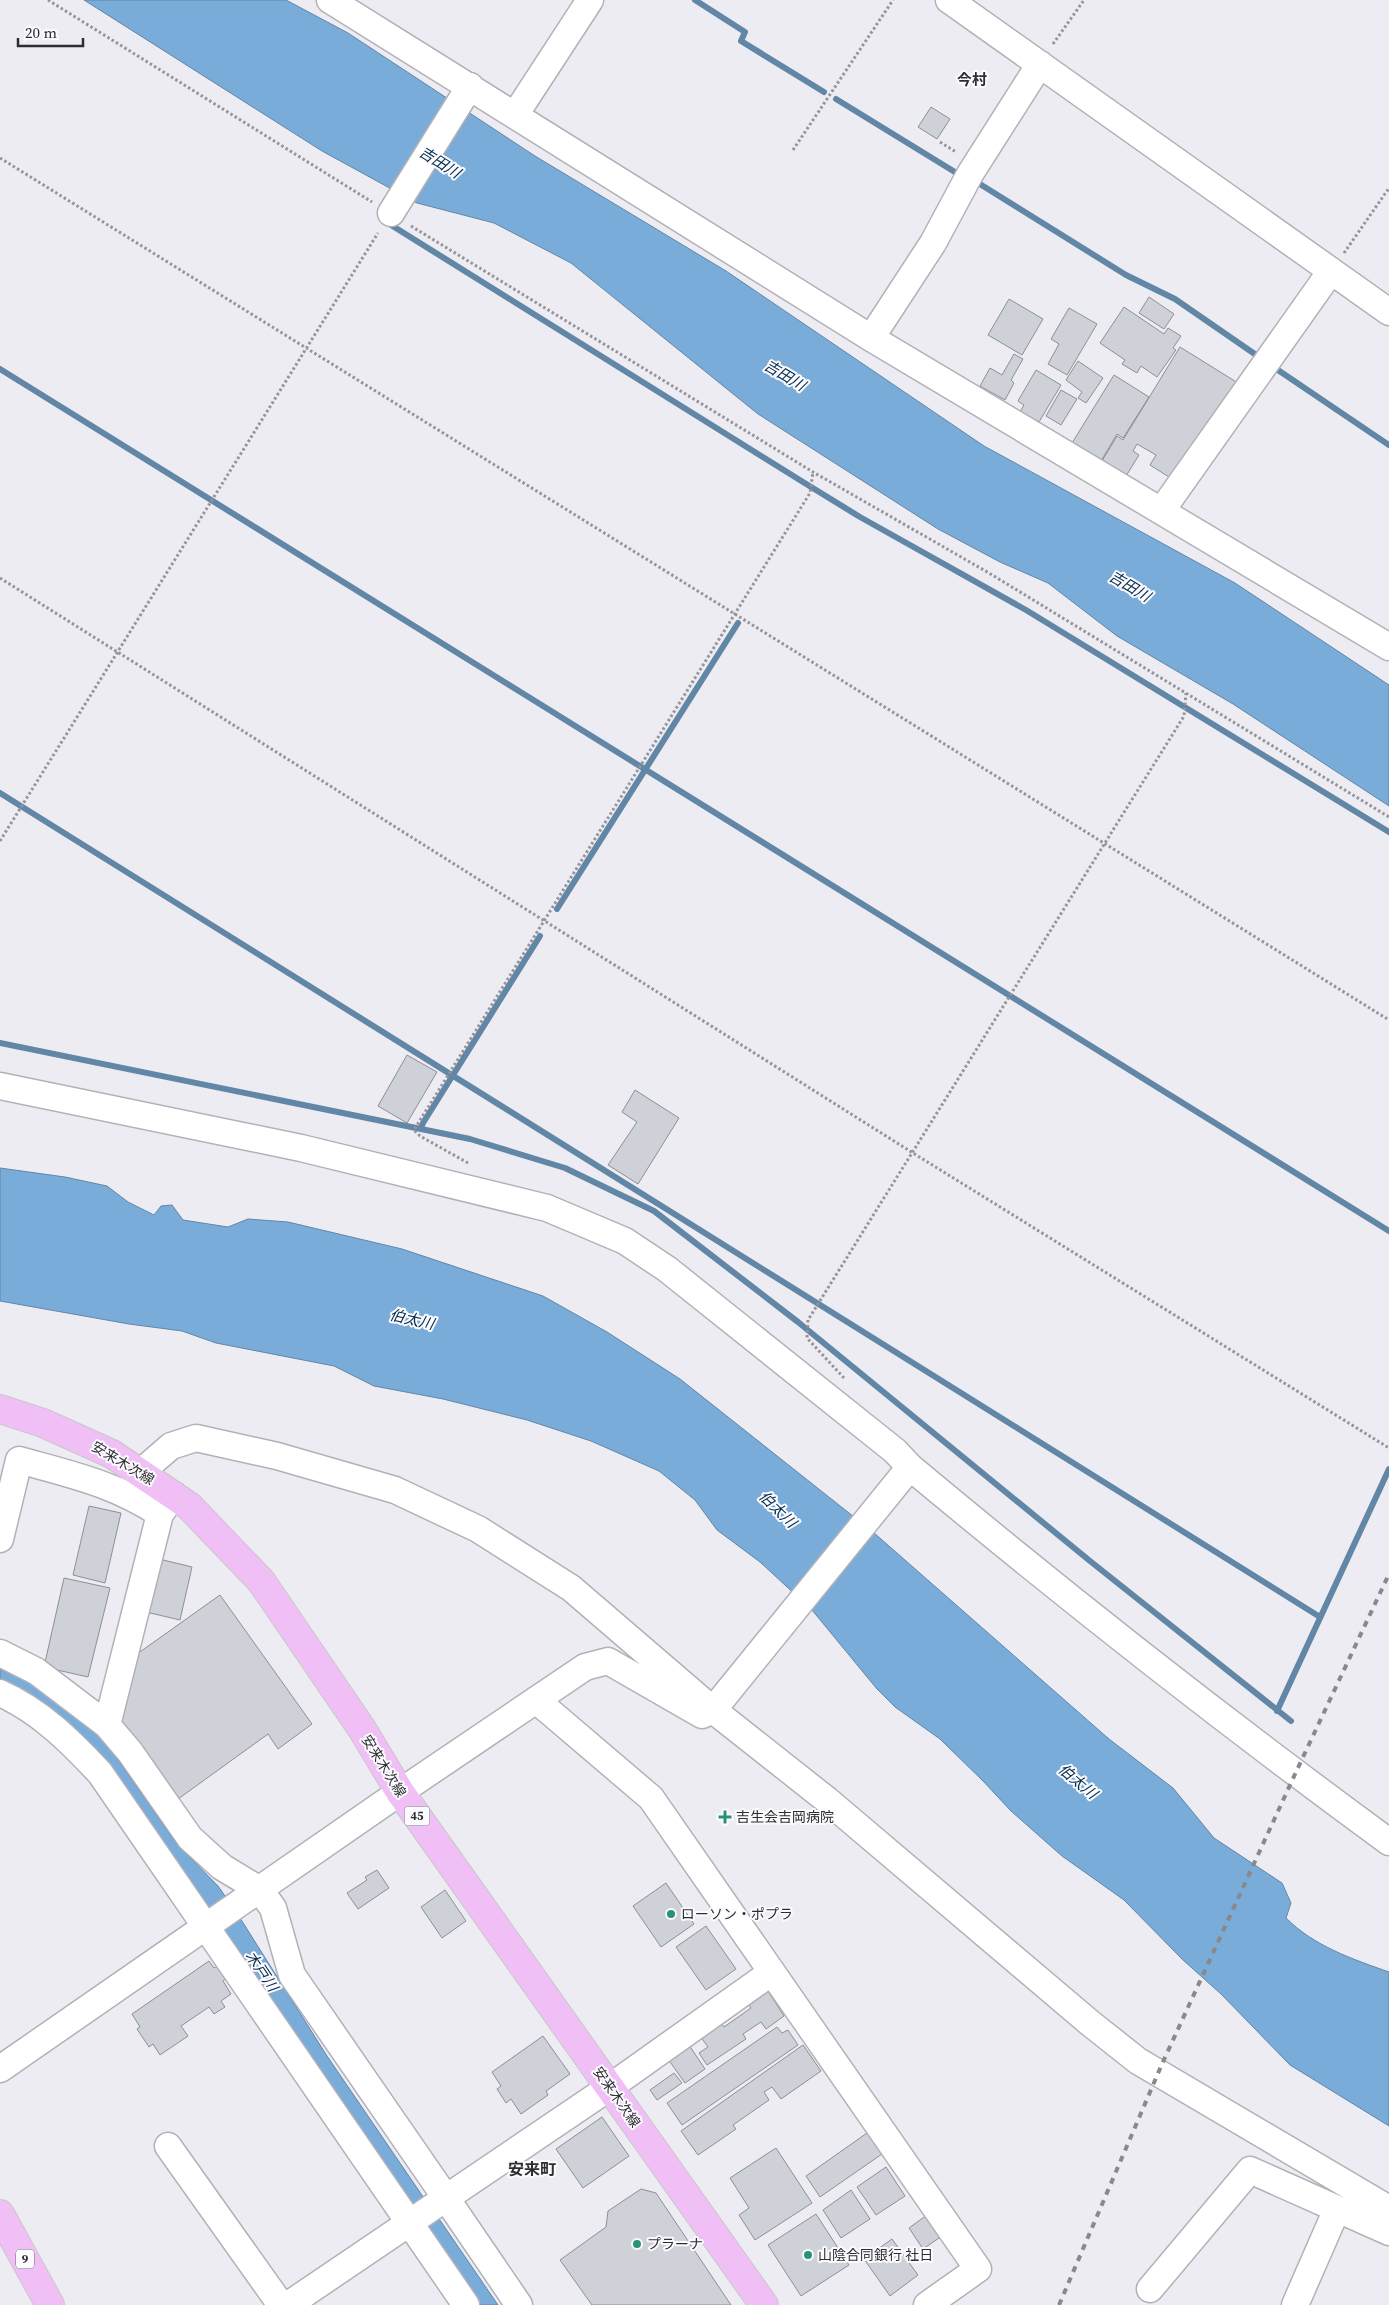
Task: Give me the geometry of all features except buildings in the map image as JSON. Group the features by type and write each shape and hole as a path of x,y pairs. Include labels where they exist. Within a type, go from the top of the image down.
{"main road":[{"name":"安来木次線","path":"0,1409 44,1423 77,1437 112,1454 141,1472 167,1505 189,1506 260,1581 362,1729 400,1792 764,2305"},
{"name":"9","path":"0,2214 50,2305"}],"street":[{"path":"330,0 468,89 515,115 872,338 1389,647"},
{"path":"515,115 590,0"},
{"path":"949,0 1389,312"},
{"path":"872,338 933,243 976,164 1040,64"},
{"path":"393,210 468,89"},
{"path":"1162,510 1331,271"},
{"path":"0,1086 300,1148 538,1206 625,1241 674,1275 895,1451 906,1472 1172,1679 1389,1842"},
{"path":"141,1472 171,1446 196,1438 277,1456 395,1490 478,1530 571,1588 717,1704 826,1800 1090,2023 1138,2061 1389,2209"},
{"path":"0,1539 10,1457 115,1488 141,1501 167,1505 107,1724"},
{"path":"0,2069 400,1792 586,1667 608,1661 702,1715 717,1704 906,1472"},
{"path":"0,1653 36,1671 107,1724 130,1752 190,1838 222,1867 260,1890 273,1908 292,1975 426,2212 466,2305"},
{"path":"0,1694 19,1702 66,1736 100,1773 218,1918 426,2212 519,2305"},
{"path":"536,1700 651,1798 978,2269 927,2305"},
{"path":"168,2146 289,2304 610,2087 772,1972"},
{"path":"1150,2289 1250,2170 1389,2232"},
{"path":"1295,2305 1337,2208"}],"path":[{"path":"48,0 393,210 812,472 989,574 1389,817"},
{"path":"793,150 893,0"},
{"path":"1040,64 1084,0"},
{"path":"0,158 1389,1020"},
{"path":"1331,271 1389,188"},
{"path":"0,841 393,210"},
{"path":"471,1165 420,1136 414,1130 810,493 812,472"},
{"path":"0,578 913,1153 1389,1448"},
{"path":"848,1381 807,1338 808,1320 1184,716 1186,693"}],"water":[{"name":"吉田川","path":"84,0 286,0 348,33 535,156 726,271 984,446 1235,583 1389,685 1389,806 1233,704 1117,636 1048,583 1000,562 938,529 758,414 571,263 494,223 417,203 322,151"},
{"name":"伯太川","path":"0,1168 65,1177 107,1186 128,1202 154,1215 161,1206 172,1205 183,1220 228,1227 248,1219 288,1222 402,1249 543,1296 607,1332 680,1379 873,1532 1109,1739 1173,1788 1214,1838 1282,1883 1291,1903 1286,1918 1297,1928 1334,1951 1389,1972 1389,2126 1290,2065 1221,1994 1183,1960 1124,1900 1062,1856 1011,1811 940,1739 895,1707 877,1689 812,1610 760,1562 717,1530 695,1500 659,1471 591,1441 527,1420 443,1399 374,1386 334,1366 216,1343 182,1331 129,1324 0,1301"},
{"path":"0,1665 16,1672 97,1734 116,1757 176,1843 218,1886 232,1906 213,1919 194,1894 0,1683"},
{"name":"木戸川","path":"235,1910 327,2056 430,2207 417,2216 215,1923"},
{"path":"433,2210 498,2305 478,2305 418,2220"}],"waterway":[{"path":"695,0 745,32 741,41 824,92"},
{"path":"836,99 963,177"},
{"path":"975,181 1126,275 1175,299 1262,359"},
{"path":"391,225 860,517 1026,610 1389,832"},
{"path":"1272,366 1389,445"},
{"path":"0,369 1389,1231"},
{"path":"557,909 738,623"},
{"path":"0,793 1320,1617"},
{"path":"421,1128 540,936"},
{"path":"0,1043 470,1139 565,1168 654,1211 798,1322 1090,1561 1291,1721"},
{"path":"1277,1711 1389,1469"}],"railway":[{"path":"1059,2305 1162,2064 1389,1574"}],"place":[{"name":"吉生会吉岡病院","path":"725,1817"},
{"name":"ローソン・ポプラ","path":"671,1914"},
{"name":"プラーナ","path":"637,2244"},
{"name":"山陰合同銀行 社日","path":"808,2255"}],"district":[{"name":"今村","path":"972,79"},
{"name":"安来町","path":"532,2169"}]}
